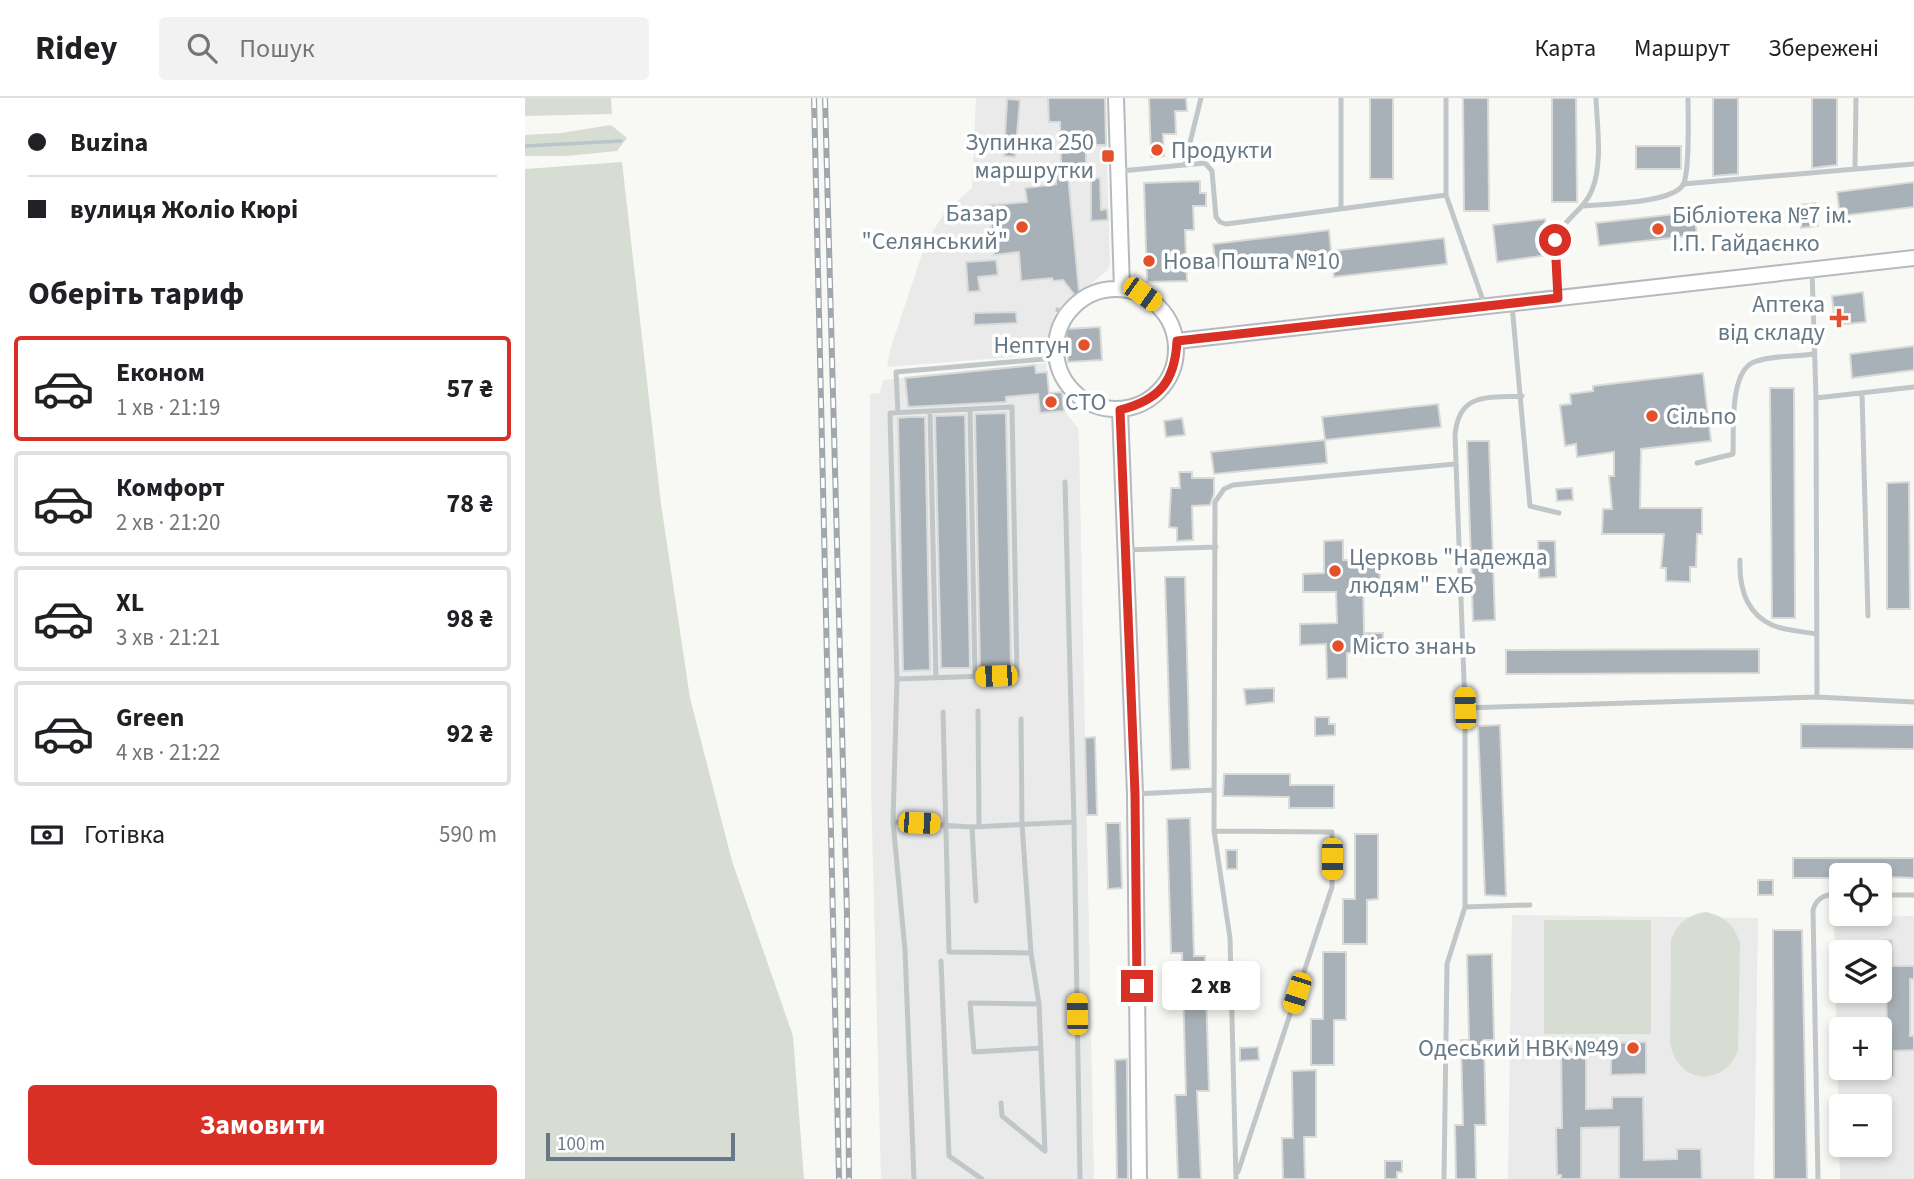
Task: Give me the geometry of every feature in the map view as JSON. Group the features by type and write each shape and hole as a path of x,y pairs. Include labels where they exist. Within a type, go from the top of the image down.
{"street":[{"path":"1116,98 1122,289"},
{"path":"1177,341 1914,258"},
{"path":"1122,289 1142,294 1159,305 1171,322 1177,341 1176,361 1169,379 1156,395 1139,405 1120,410 1100,407 1082,399 1068,385 1056,358 1062,313 1084,298 1103,290 1122,289"},
{"path":"1120,410 1135,794 1139,1179"}],"lane":[{"path":"1185,163 1201,98"},
{"path":"1341,98 1341,209"},
{"path":"1445,98 1447,195 1485,306"},
{"path":"1558,298 1555,240 1584,206 1593,188 1596,169 1596,98"},
{"path":"1584,206 1669,196 1683,184 1686,176 1688,98"},
{"path":"1856,98 1856,168"},
{"path":"1118,172 1202,162 1211,167 1215,213 1217,219 1223,223 1447,195"},
{"path":"1683,184 1914,164"},
{"path":"1812,270 1817,398 1817,697"},
{"path":"1512,302 1530,506 1559,513"},
{"path":"1697,463 1733,454 1737,384 1744,369 1758,361 1814,354"},
{"path":"898,413 896,372 1056,358"},
{"path":"1817,398 1914,387"},
{"path":"1862,393 1867,616"},
{"path":"1444,1179 1447,964 1465,907 1465,708 1455,464 1456,425 1467,405 1478,399 1522,396"},
{"path":"897,679 1017,675 1013,407 890,413 897,679 893,822 905,950 914,1179"},
{"path":"971,409 975,677"},
{"path":"930,411 936,678"},
{"path":"1236,1179 1230,938 1214,831 1215,502 1224,489 1233,485 1455,464"},
{"path":"1065,481 1080,1179"},
{"path":"1126,550 1216,548"},
{"path":"1740,561 1739,580 1745,599 1757,615 1773,626 1816,634"},
{"path":"1465,708 1817,697 1914,702"},
{"path":"976,901 978,711"},
{"path":"943,712 950,952 1031,953"},
{"path":"1001,1103 1002,1116 1045,1152 1039,1004 1031,953 1023,824 1021,719"},
{"path":"1135,794 1213,790"},
{"path":"893,822 975,826 1074,822"},
{"path":"1214,831 1332,832 1332,887 1236,1179"},
{"path":"1818,1179 1813,911 1818,900 1829,895"},
{"path":"1892,895 1914,895"},
{"path":"1465,907 1530,905"},
{"path":"941,961 949,1156 982,1179"},
{"path":"1039,1004 970,1003 974,1052 1041,1048"}],"shaded area":[{"path":"525,98 611,98 612,114 525,116"},
{"name":"Базар \"Селянський\"","path":"976,98 1105,98 1110,265 1108,270 1058,310 1050,328 1048,354 887,367 891,347 926,242 945,212 972,188"},
{"path":"611,125 627,138 617,151 566,156 525,156 525,135 561,133"},
{"path":"622,162 661,504 690,698 732,861 793,1036 804,1179 525,1179 525,169"},
{"path":"1046,363 1048,382 1037,383 1040,413 1064,411 1078,428 1079,443 1094,1179 881,1179 871,786 870,394 880,393 883,380"},
{"path":"1706,912 1727,922 1740,942 1738,1051 1731,1063 1721,1071 1711,1076 1700,1076 1681,1066 1674,1056 1670,1042 1671,940 1684,921 1693,915"},
{"name":"Одеський НВК №49","path":"1512,915 1758,918 1754,1179 1508,1179"},
{"path":"1914,916 1914,1179 1840,1179 1839,1157 1892,1157 1892,1094 1838,1094 1838,1080 1892,1080 1892,1017 1836,1017 1836,1003 1892,1003 1892,940 1835,940 1834,926 1892,926 1892,917"},
{"path":"1544,920 1651,920 1651,1034 1544,1034"}],"building":[{"path":"1048,98 1105,98 1106,145 1086,145 1086,175 1068,175 1080,302 1063,280 1053,281 1052,278 1021,281 1019,252 994,255 989,205 1027,202 1025,188 1056,184 1057,163 1061,163 1060,122 1049,122"},
{"path":"1149,98 1186,98 1187,111 1175,111 1176,134 1163,134 1164,156 1151,157"},
{"path":"1370,98 1393,98 1393,179 1370,179"},
{"path":"1463,98 1488,98 1489,211 1464,211"},
{"path":"1552,98 1576,98 1577,202 1552,202"},
{"path":"1713,98 1738,98 1738,174 1713,176"},
{"path":"1812,98 1837,98 1837,165 1812,168"},
{"path":"1007,99 1020,100 1015,157 1004,156"},
{"path":"1636,146 1681,146 1681,169 1636,169"},
{"path":"1091,178 1100,178 1101,210 1107,209 1108,220 1091,221"},
{"path":"1200,181 1200,193 1206,193 1206,206 1193,206 1194,230 1185,230 1187,281 1147,282 1144,183"},
{"path":"1914,182 1914,207 1840,216 1837,192"},
{"path":"1815,203 1818,226 1801,228 1798,205"},
{"path":"1694,212 1697,235 1599,246 1596,223"},
{"path":"1545,219 1549,255 1497,262 1493,225"},
{"path":"1329,230 1331,251 1444,238 1447,264 1334,277 1331,254 1216,268 1213,244"},
{"path":"996,260 998,275 978,277 980,291 968,292 966,262"},
{"path":"1863,292 1866,322 1835,325 1832,296"},
{"path":"1016,312 1017,323 974,325 974,313"},
{"name":"Нептун","path":"1100,327 1102,360 1068,362 1066,329"},
{"path":"1914,346 1914,370 1852,378 1850,354"},
{"path":"1035,365 1036,373 1047,372 1049,393 1062,392 1064,411 1040,413 1038,394 1006,397 1006,402 908,407 905,378"},
{"path":"1703,373 1711,441 1641,449 1640,508 1702,508 1702,534 1697,534 1696,567 1690,567 1690,582 1666,581 1666,568 1661,568 1664,534 1602,534 1603,509 1612,509 1609,476 1614,476 1614,452 1577,457 1576,444 1565,446 1560,405 1571,404 1570,394 1593,391 1593,386"},
{"path":"1770,388 1794,388 1795,618 1772,618"},
{"path":"1438,404 1441,427 1325,440 1322,417"},
{"path":"1006,413 1011,667 980,668 975,414"},
{"path":"965,415 970,668 941,668 935,416"},
{"path":"925,417 930,670 903,671 898,418"},
{"path":"1182,418 1185,435 1166,437 1164,421"},
{"path":"1325,440 1327,463 1214,474 1211,452"},
{"path":"1467,441 1489,441 1495,620 1473,621"},
{"path":"1179,472 1192,472 1192,478 1214,478 1214,494 1210,505 1192,506 1193,540 1177,541 1177,528 1169,527 1171,488 1180,488"},
{"path":"1909,482 1910,609 1887,609 1887,483"},
{"path":"1572,488 1573,500 1557,501 1556,489"},
{"path":"1343,540 1343,560 1379,560 1380,579 1363,579 1364,633 1383,633 1383,652 1347,653 1347,678 1327,679 1326,644 1300,645 1300,624 1337,623 1336,592 1303,592 1303,574 1324,573 1324,541"},
{"path":"1538,541 1555,541 1556,577 1539,578"},
{"path":"1165,577 1185,577 1190,769 1171,770"},
{"path":"1759,649 1759,673 1506,674 1506,650"},
{"path":"1274,688 1274,702 1246,705 1244,689"},
{"path":"1315,717 1329,717 1329,724 1335,724 1335,735 1315,736"},
{"path":"1801,724 1914,725 1914,749 1801,748"},
{"path":"1500,725 1506,896 1485,895 1478,726"},
{"path":"1095,737 1097,815 1087,815 1085,738"},
{"path":"1224,774 1290,774 1290,785 1334,785 1334,808 1289,808 1289,797 1223,796"},
{"path":"1190,818 1194,956 1205,956 1209,1091 1197,1091 1201,1179 1178,1179 1175,1095 1186,1095 1182,953 1171,953 1167,819"},
{"path":"1106,823 1120,823 1122,888 1108,889"},
{"path":"1355,834 1378,834 1378,899 1367,900 1367,944 1343,944 1343,899 1355,899"},
{"path":"1226,850 1237,850 1237,869 1227,869"},
{"path":"1793,858 1914,858 1914,878 1892,877 1892,863 1829,863 1829,878 1793,878"},
{"path":"1758,880 1773,880 1773,895 1758,895"},
{"path":"1773,930 1802,930 1807,1179 1774,1179"},
{"path":"1892,940 1893,966 1914,966 1914,979 1910,979 1910,1036 1914,1036 1914,1050 1894,1051 1894,1076 1892,1017 1887,1017 1886,1003 1892,1003"},
{"path":"1323,952 1346,952 1346,1020 1334,1020 1334,1065 1311,1065 1311,1019 1323,1019"},
{"path":"1492,954 1494,1040 1484,1040 1486,1125 1475,1125 1476,1179 1456,1179 1455,1125 1463,1125 1461,1040 1469,1040 1467,955"},
{"path":"1646,1042 1646,1074 1611,1075 1611,1043"},
{"path":"1258,1047 1259,1060 1240,1061 1240,1048"},
{"path":"1561,1047 1586,1047 1586,1109 1612,1108 1612,1097 1643,1097 1644,1160 1677,1159 1677,1149 1701,1149 1702,1179 1619,1179 1619,1127 1581,1128 1581,1179 1561,1179 1561,1175 1557,1175 1556,1128 1562,1128"},
{"path":"1127,1059 1128,1179 1117,1179 1115,1060"},
{"path":"1316,1070 1316,1137 1304,1137 1305,1179 1283,1179 1282,1138 1293,1138 1292,1071"},
{"path":"1385,1161 1402,1161 1402,1172 1397,1172 1397,1179 1385,1179"}],"waterway":[{"path":"525,146 621,141"}],"railway":[{"path":"814,98 839,1179"},
{"path":"825,98 847,914 849,1179"}],"place":[{"name":"Продукти","path":"1157,150"},
{"name":"Зупинка 250 маршрутки","path":"1108,156"},
{"name":"Базар \"Селянський\"","path":"1022,227"},
{"name":"Бібліотека №7 ім. І.П. Гайдаєнко","path":"1658,229"},
{"name":"Нова Пошта №10","path":"1149,261"},
{"name":"Аптека від складу","path":"1839,318"},
{"name":"Нептун","path":"1084,345"},
{"name":"СТО","path":"1051,402"},
{"name":"Сільпо","path":"1652,416"},
{"name":"Церковь \"Надежда людям\" ЕХБ","path":"1335,571"},
{"name":"Місто знань","path":"1338,646"},
{"name":"Одеський НВК №49","path":"1633,1048"}],"route":[{"path":"1137,986 1135,794 1120,410 1139,405 1156,395 1169,379 1176,361 1177,341 1558,298 1555,240"}]}
